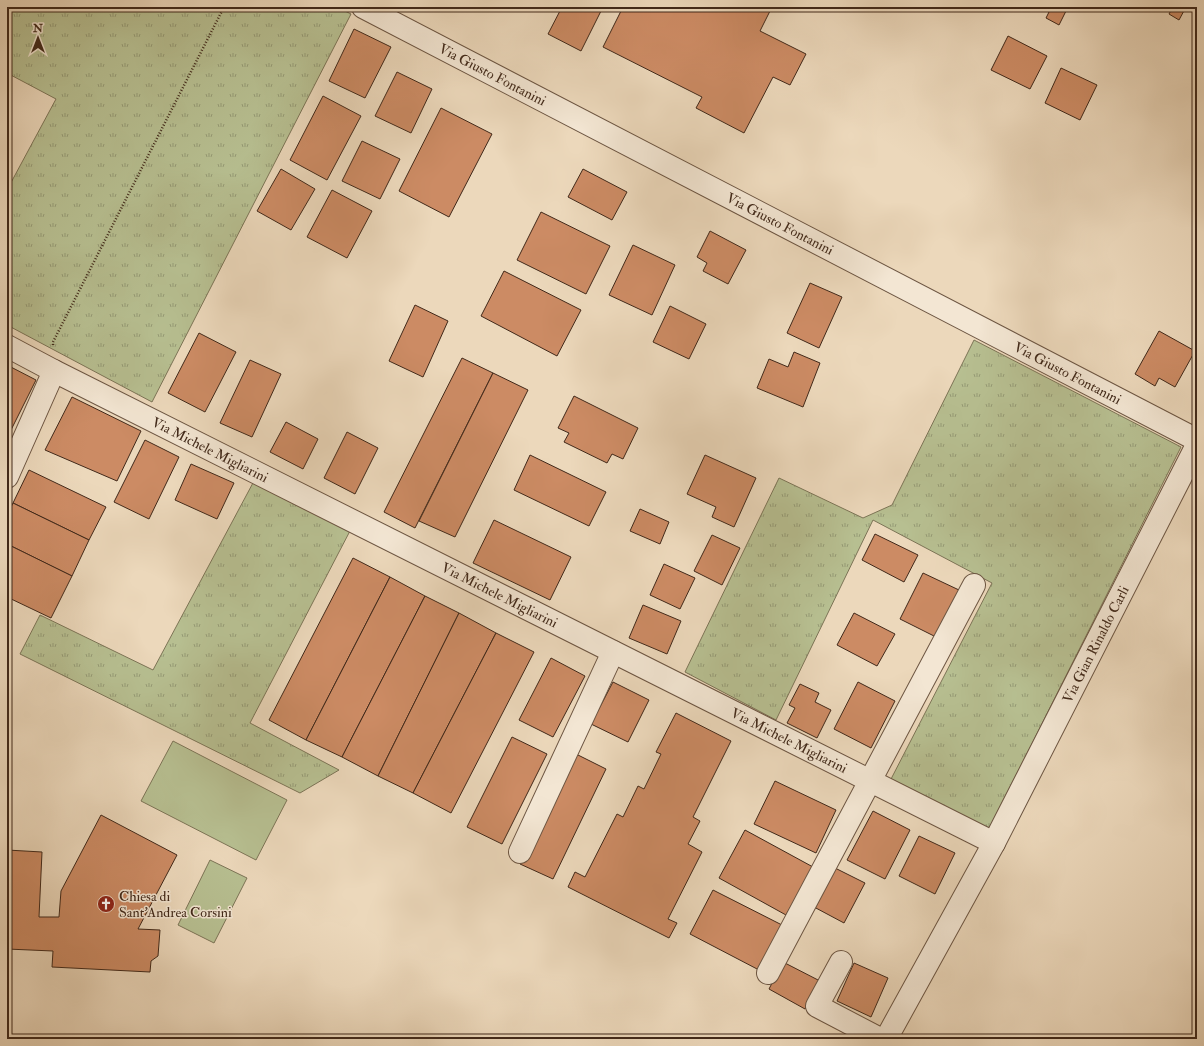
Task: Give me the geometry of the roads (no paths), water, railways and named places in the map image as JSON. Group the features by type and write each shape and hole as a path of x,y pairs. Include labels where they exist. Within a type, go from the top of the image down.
{"street":[{"name":"Via Giusto Fontanini","path":"363,7 1197,440"},
{"name":"Via Michele Migliarini","path":"7,346 994,843"},
{"path":"7,477 54,371"},
{"name":"Via Gian Rinaldo Carli","path":"886,1039 994,843 1197,445"},
{"path":"768,973 974,585"},
{"path":"520,852 613,652"},
{"path":"841,962 818,1006 880,1039"}],"place":[{"name":"Chiesa di Sant’Andrea Corsini","path":"106,904"}]}
